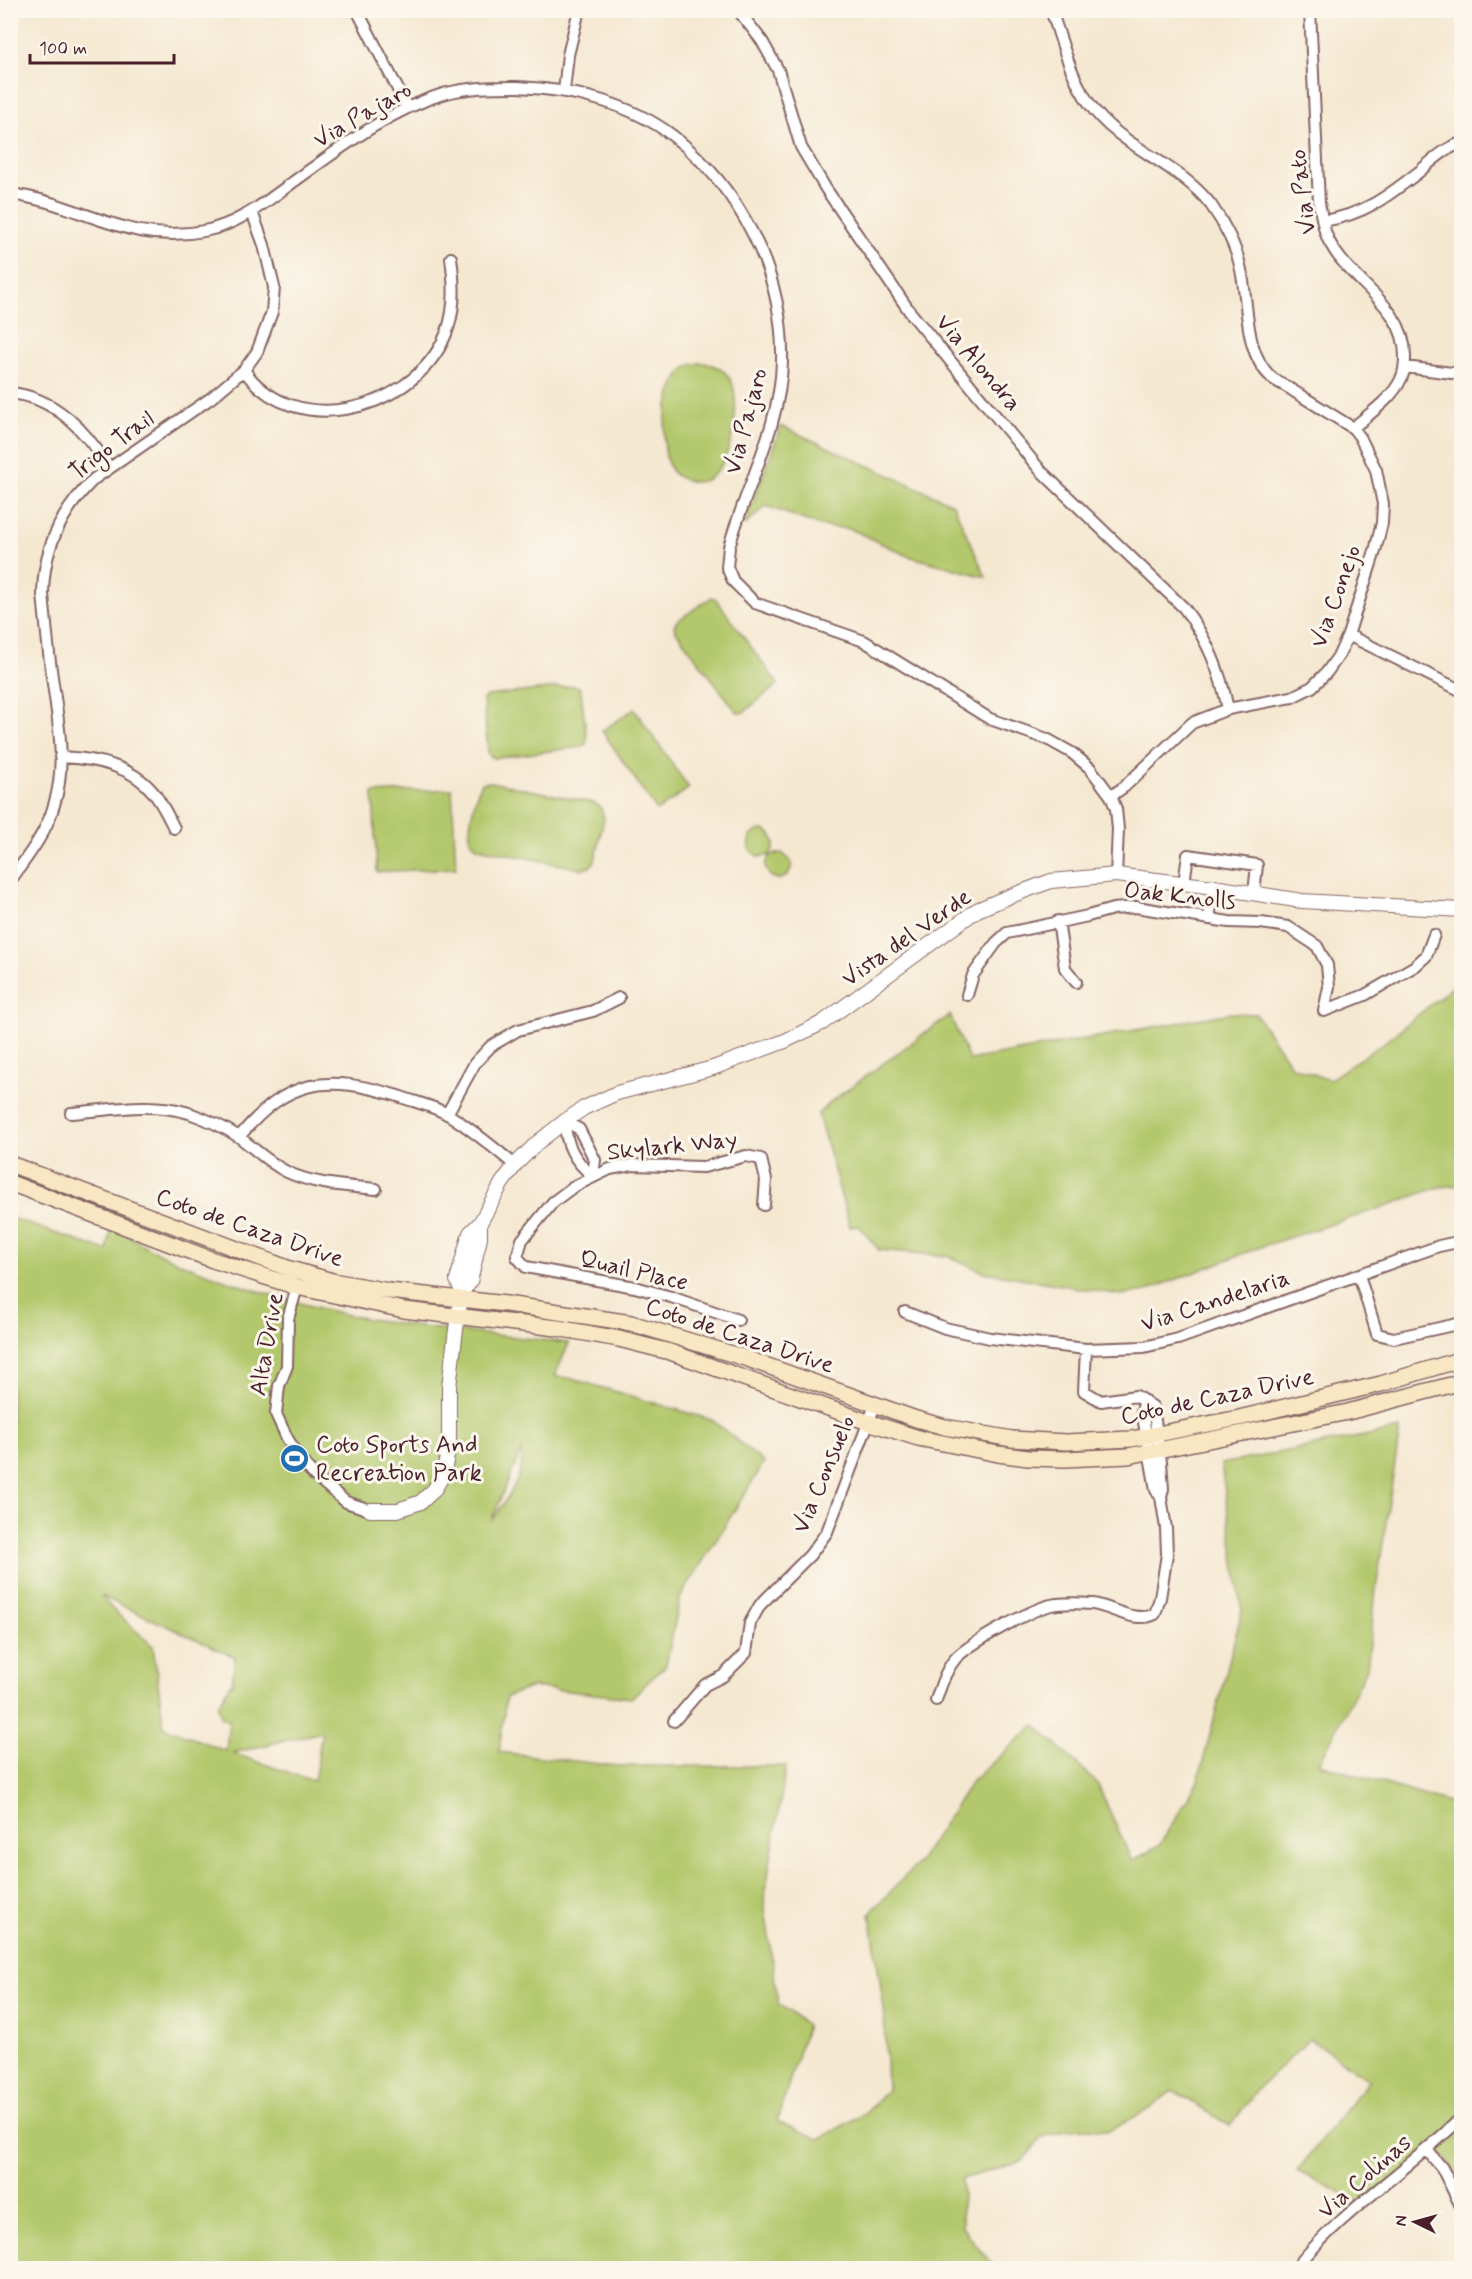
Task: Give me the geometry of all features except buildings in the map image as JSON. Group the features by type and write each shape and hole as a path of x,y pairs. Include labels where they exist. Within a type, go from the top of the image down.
{"main road":[{"name":"Coto de Caza Drive","path":"10,1164 290,1269 332,1281 370,1288 461,1295 631,1323 747,1359 875,1405 945,1427 1012,1439 1066,1442 1120,1440 1153,1435 1239,1418 1381,1384 1461,1359"},
{"name":"Coto de Caza Drive","path":"10,1183 213,1260 297,1287 405,1310 557,1328 619,1339 670,1352 918,1438 1028,1458 1097,1459 1155,1451 1348,1412 1461,1382"}],"street":[{"path":"357,10 407,108"},
{"path":"564,91 568,55 579,10"},
{"name":"Via Alondra","path":"738,10 762,41 778,70 801,147 826,189 910,312 1041,471 1184,608 1199,629 1217,665 1228,709"},
{"path":"1052,10 1073,72 1089,104 1107,123 1170,166 1194,186 1211,206 1236,252 1241,270 1251,341 1271,377 1353,428 1391,394 1401,380 1405,367 1461,372"},
{"name":"Via Pato","path":"1310,10 1320,203 1323,221 1330,244 1394,317 1403,336 1405,367"},
{"name":"Via Pajaro","path":"10,194 53,204 124,228 153,234 205,231 228,224 252,212 354,138 407,108 441,95 478,86 544,88 564,91 641,117 671,135 700,161 727,192 748,223 762,252 773,286 779,322 782,360 779,394 769,432 729,547 727,567 733,581 755,603 864,641 990,719 1047,739 1072,753 1090,768 1111,796 1118,830 1116,875"},
{"path":"1323,221 1341,218 1371,207 1442,153 1461,143"},
{"name":"Trigo Trail","path":"10,881 36,844 49,820 58,790 60,757 47,640 43,576 48,550 67,510 79,494 109,467 211,398 244,370 257,351 272,312 273,300 271,268 252,212"},
{"path":"244,370 253,382 269,393 290,403 318,410 347,409 376,402 389,395 403,387 427,366 442,342 452,314 454,300 451,258"},
{"path":"10,393 43,402 79,426 92,440 109,467"},
{"name":"Via Conejo","path":"1111,796 1124,788 1192,723 1228,709 1292,697 1312,687 1339,655 1376,551 1382,523 1383,504 1376,470 1360,437 1353,428"},
{"path":"1348,635 1461,691"},
{"path":"60,757 90,758 133,775 152,791 174,828"},
{"path":"1184,883 1188,855 1257,865 1254,893"},
{"name":"Vista del Verde","path":"370,1510 398,1510 421,1502 434,1490 443,1475 449,1448 449,1387 461,1295 470,1282 480,1238 480,1223 502,1183 515,1165 537,1143 584,1108 617,1093 713,1068 786,1041 822,1023 976,910 1051,882 1116,875 1302,901 1461,910"},
{"path":"1209,919 1214,887"},
{"name":"Oak Knolls","path":"967,995 973,975 1006,933 1113,909 1136,907 1209,919 1288,927 1317,946 1326,965 1329,987 1324,1011 1365,995 1415,966 1426,956 1434,935"},
{"path":"1058,921 1065,968 1076,982"},
{"path":"447,1114 475,1063 491,1046 518,1030 592,1011 619,998"},
{"path":"239,1137 251,1122 282,1095 320,1084 346,1084 375,1089 447,1114 515,1165"},
{"path":"71,1113 136,1107 161,1108 188,1113 217,1124 239,1137 285,1171 307,1180 376,1189"},
{"path":"565,1121 579,1129 595,1160 593,1176 580,1166 565,1137 565,1121"},
{"name":"Skylark Way","path":"521,1264 517,1257 522,1240 553,1202 593,1176 610,1169 632,1165 704,1167 746,1156 761,1159 766,1180 764,1205"},
{"name":"Via Candelaria","path":"905,1312 945,1328 990,1338 1086,1349 1144,1347 1178,1339 1439,1246 1461,1241"},
{"name":"Quail Place","path":"521,1264 540,1271 653,1292 738,1320"},
{"path":"1359,1275 1377,1334 1394,1338 1461,1323"},
{"name":"Alta Drive","path":"297,1287 288,1319 287,1366 279,1386 276,1414 300,1459 315,1476 346,1502 370,1510"},
{"path":"936,1701 943,1677 956,1658 976,1642 1050,1605 1071,1603 1094,1605 1141,1618 1155,1614 1167,1554 1161,1497 1156,1490 1153,1407 1136,1396 1101,1401 1084,1391 1086,1349"},
{"name":"Via Consuelo","path":"674,1720 705,1685 723,1676 746,1653 750,1623 760,1605 810,1555 826,1532 875,1405"},
{"name":"Via Colinas","path":"1296,2268 1331,2231 1427,2150 1461,2117"},
{"path":"1427,2150 1442,2168 1461,2208"}],"green space":[{"path":"700,363 719,368 730,378 735,395 734,428 724,461 715,473 704,481 690,481 679,477 671,470 667,460 664,432 669,401 680,375 687,367"},
{"path":"781,426 953,504 986,577 908,556 851,529 821,526 766,506 744,526"},
{"path":"712,597 716,599 778,684 744,712 736,711 675,630 674,625 677,621"},
{"path":"579,687 581,692 586,744 581,747 495,758 490,756 483,699 487,696"},
{"path":"634,709 689,788 657,811 602,731"},
{"path":"491,782 594,803 601,808 604,818 595,861 590,867 581,869 478,848 471,841 470,836 472,812 482,783"},
{"path":"452,789 456,868 377,872 373,793"},
{"path":"759,830 765,830 773,838 774,848 770,855 758,857 749,849 750,837"},
{"path":"782,853 791,861 791,868 785,877 775,878 767,872 765,865 770,855"},
{"path":"1461,980 1461,1185 1439,1187 1263,1246 1146,1291 1121,1295 984,1272 948,1256 879,1250 859,1226 850,1227 818,1114 829,1103 950,1015 969,1060 1231,1013 1256,1014 1291,1066 1329,1080 1386,1041"},
{"path":"11,1218 107,1251 112,1224 149,1248 203,1272 299,1303 348,1315 431,1328 569,1343 555,1376 573,1379 712,1420 764,1463 680,1598 666,1665 631,1698 532,1687 506,1697 499,1752 617,1766 786,1766 764,1901 778,2003 807,2025 777,2121 819,2139 866,2113 887,2090 884,2009 870,1913 919,1862 972,1781 1035,1725 1097,1783 1132,1861 1159,1846 1198,1781 1242,1611 1221,1464 1400,1429 1376,1589 1367,1669 1319,1764 1452,1804 1461,1804 1462,1962 1455,2007 1462,2013 1461,2184 1438,2146 1419,2165 1368,2206 1297,2171 1369,2080 1310,2039 1258,2089 1230,2126 1173,2090 1149,2109 1109,2131 1077,2128 1042,2137 1023,2161 962,2179 962,2227 995,2268 11,2268","holes":["521,1451 522,1461 517,1479 508,1497 491,1521","101,1596 235,1657 232,1685 230,1684 218,1705 221,1718 229,1720 226,1751 164,1727 153,1646","322,1732 314,1781 232,1753"]}],"place":[{"name":"Coto Sports And Recreation Park","path":"295,1458"}]}
